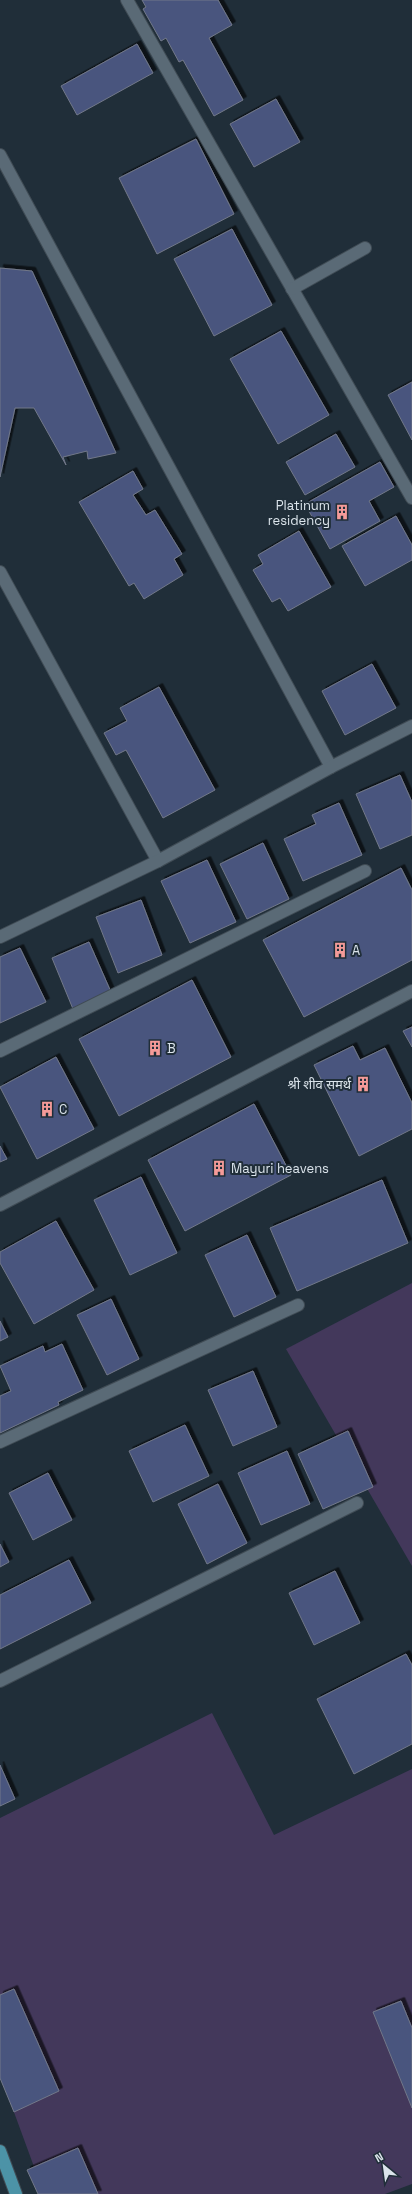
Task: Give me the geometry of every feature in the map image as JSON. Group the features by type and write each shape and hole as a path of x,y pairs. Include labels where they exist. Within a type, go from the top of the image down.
{"main road":[{"path":"0,2151 16,2194"}],"street":[{"path":"127,0 412,498"},
{"path":"0,156 331,767"},
{"path":"292,289 365,248"},
{"path":"0,572 158,861"},
{"path":"0,937 158,861 331,767 412,726"},
{"path":"0,1051 365,871"},
{"path":"0,1205 412,991"},
{"path":"0,1442 298,1305"},
{"path":"0,1681 357,1503"}],"shaded area":[{"path":"412,1283 412,1566 286,1349"},
{"path":"212,1713 274,1835 412,1769 412,2184 385,2194 44,2194 0,2074 0,1818"}],"building":[{"path":"142,0 218,0 232,25 209,38 243,100 214,116 183,60 179,62 166,38 161,41 143,9 146,7"},
{"path":"137,44 153,73 77,115 61,86"},
{"path":"276,99 300,142 254,167 230,124"},
{"path":"196,139 234,214 157,254 119,178"},
{"path":"232,229 272,305 214,336 174,259"},
{"path":"0,268 32,271 116,453 88,459 87,451 63,457 66,465 34,408 15,408 0,477"},
{"path":"281,331 329,415 278,444 230,359"},
{"path":"412,382 412,440 388,395"},
{"path":"336,434 355,467 305,495 286,462"},
{"name":"Platinum residency","path":"380,462 394,487 369,501 380,521 330,549 305,504"},
{"path":"133,471 143,489 133,495 146,515 155,510 182,554 174,559 183,575 144,599 134,583 129,586 79,502"},
{"path":"396,516 412,545 412,560 365,586 342,546"},
{"path":"299,531 331,587 288,611 280,598 272,602 253,570 263,564 258,555"},
{"path":"372,664 396,708 345,735 322,691"},
{"path":"159,687 215,790 163,818 126,750 116,755 104,733 127,721 120,708"},
{"path":"400,775 412,802 412,835 380,849 356,794"},
{"path":"339,803 362,855 303,881 284,839 316,824 312,815"},
{"path":"263,843 289,899 247,919 220,864"},
{"path":"207,860 236,922 190,943 161,881"},
{"name":"A","path":"401,868 412,890 412,960 304,1017 263,940"},
{"path":"141,900 162,955 118,973 96,917"},
{"path":"89,942 111,992 73,1009 52,958"},
{"path":"20,948 46,1002 0,1023 0,957"},
{"name":"B","path":"192,980 231,1057 119,1116 79,1039"},
{"path":"412,1027 412,1047 403,1031"},
{"name":"श्री शीव समर्थ","path":"353,1046 360,1060 385,1048 412,1103 412,1129 359,1156 314,1065"},
{"name":"C","path":"56,1057 94,1129 37,1159 0,1087"},
{"name":"Mayuri heavens","path":"254,1104 291,1175 185,1231 148,1160"},
{"path":"0,1146 7,1159 0,1162"},
{"path":"141,1177 177,1253 130,1275 94,1200"},
{"path":"382,1180 408,1243 297,1291 270,1228"},
{"path":"56,1221 94,1290 34,1324 0,1263 0,1252"},
{"path":"247,1235 276,1297 234,1317 205,1255"},
{"path":"111,1299 139,1359 107,1375 77,1315"},
{"path":"0,1321 8,1337 0,1341"},
{"path":"62,1344 83,1390 58,1402 59,1405 0,1433 0,1396 11,1391 0,1366 43,1346 45,1352"},
{"path":"253,1371 277,1427 233,1446 208,1390"},
{"path":"185,1425 209,1476 153,1502 129,1451"},
{"path":"348,1431 373,1487 323,1509 298,1454"},
{"path":"287,1451 310,1504 261,1525 238,1473"},
{"path":"48,1473 72,1520 33,1540 9,1493"},
{"path":"218,1484 247,1543 207,1564 178,1504"},
{"path":"0,1544 9,1562 0,1567"},
{"path":"69,1560 91,1603 0,1649 0,1595"},
{"path":"335,1571 360,1623 314,1645 289,1593"},
{"path":"406,1654 412,1665 412,1744 354,1774 317,1699"},
{"path":"0,1765 15,1799 0,1806"},
{"path":"14,1989 59,2091 14,2112 0,2078 0,1995"},
{"path":"401,2001 412,2028 412,2108 373,2012"},
{"path":"78,2148 98,2194 38,2194 27,2170"}],"place":[{"name":"Platinum residency","path":"342,512"},
{"name":"A","path":"340,950"},
{"name":"B","path":"155,1048"},
{"name":"श्री शीव समर्थ","path":"363,1084"},
{"name":"C","path":"47,1109"},
{"name":"Mayuri heavens","path":"219,1168"}]}
